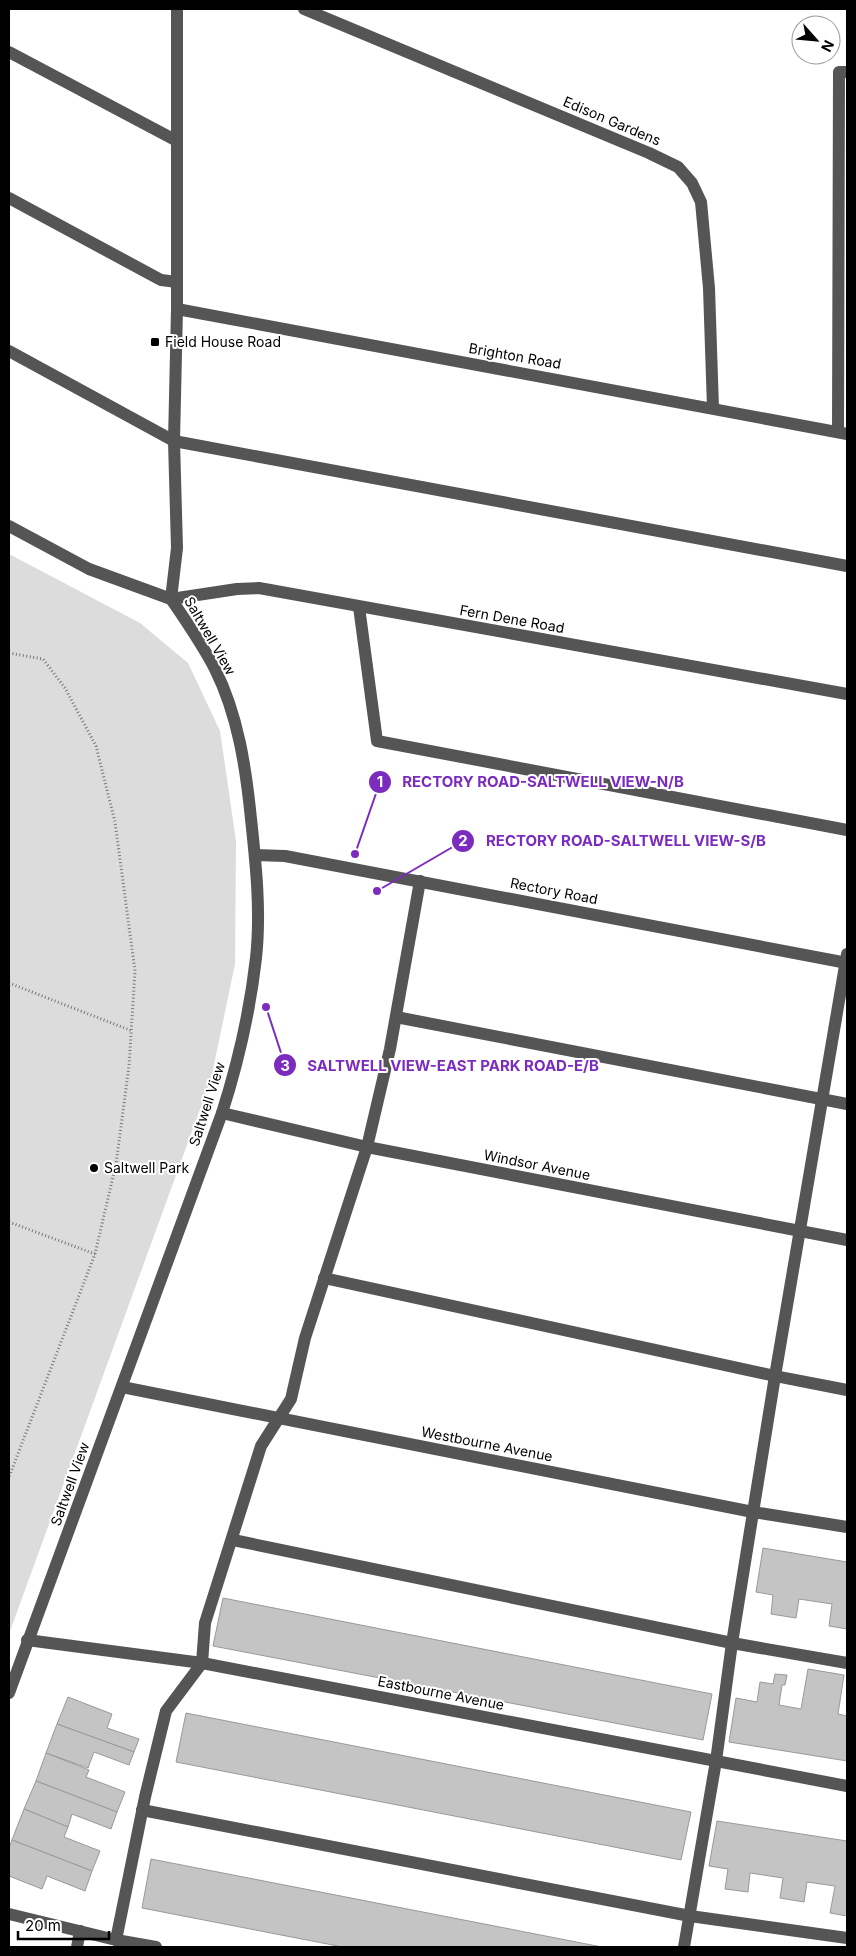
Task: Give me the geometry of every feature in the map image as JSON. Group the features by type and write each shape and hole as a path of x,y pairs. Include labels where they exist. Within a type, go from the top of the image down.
{"street":[{"path":"9,526 89,569 171,598 177,548 174,441 177,309 177,9"},
{"name":"Edison Gardens","path":"304,9 640,149 678,167 692,183 701,202 709,288 713,408"},
{"path":"9,52 177,141"},
{"path":"843,433 839,72 847,72"},
{"path":"9,198 160,280 177,282"},
{"name":"Brighton Road","path":"177,309 843,433"},
{"path":"9,351 174,441 847,566"},
{"name":"Fern Dene Road","path":"171,598 259,588 847,694"},
{"name":"Saltwell View","path":"9,1694 27,1640 222,1113 249,1010 255,966 257,906 255,855 247,777 229,707 215,670 171,598"},
{"path":"359,607 377,741 847,830"},
{"name":"Rectory Road","path":"255,855 285,856 847,960"},
{"path":"116,1940 142,1810 166,1711 202,1664 205,1623 233,1540 261,1446 291,1399 305,1338 367,1147 390,1049 420,881"},
{"path":"684,1947 716,1761 732,1643 775,1376 847,960"},
{"path":"396,1017 847,1104"},
{"name":"Windsor Avenue","path":"222,1113 367,1147 847,1240"},
{"path":"324,1278 847,1390"},
{"name":"Westbourne Avenue","path":"122,1387 753,1512 847,1527"},
{"path":"233,1540 732,1643 847,1663"},
{"name":"Eastbourne Avenue","path":"27,1640 202,1664 847,1786"},
{"path":"142,1810 690,1916 847,1938"},
{"path":"9,1914 116,1940 156,1947"},
{"path":"77,1947 80,1931"}],"path":[{"path":"9,653 43,659 65,688 96,746 115,822 136,971 129,1066 116,1164 95,1254 9,1477"},
{"path":"9,983 132,1031"},
{"path":"9,1222 95,1254"}],"shaded area":[{"name":"Saltwell Park","path":"9,554 140,623 188,663 220,731 236,841 235,964 211,1079 9,1634"}],"building":[{"path":"763,1548 847,1562 847,1629 829,1626 832,1604 799,1599 796,1618 771,1614 773,1595 756,1592"},
{"path":"223,1598 712,1694 703,1740 213,1646"},
{"path":"808,1669 844,1675 838,1714 847,1716 847,1761 729,1742 736,1698 757,1702 760,1682 773,1684 775,1674 787,1675 785,1685 782,1685 779,1705 801,1709"},
{"path":"68,1697 112,1714 107,1728 139,1739 134,1752 57,1724"},
{"path":"186,1713 691,1812 681,1860 176,1762"},
{"path":"57,1724 134,1752 129,1765 94,1752 88,1768 46,1753"},
{"path":"46,1753 89,1770 86,1777 125,1792 117,1812 36,1781"},
{"path":"36,1781 117,1812 111,1829 72,1814 68,1827 24,1809"},
{"path":"24,1809 68,1827 64,1837 100,1851 92,1871 12,1840"},
{"path":"717,1821 847,1841 847,1916 830,1913 835,1886 807,1882 804,1902 780,1898 783,1878 750,1873 748,1892 725,1889 728,1869 709,1866"},
{"path":"12,1840 92,1871 85,1891 47,1876 42,1889 9,1876 9,1848"},
{"path":"151,1859 602,1947 343,1947 142,1908"}],"place":[{"name":"Field House Road","path":"155,342"},
{"name":"RECTORY ROAD-SALTWELL VIEW-N/B","path":"355,854"},
{"name":"RECTORY ROAD-SALTWELL VIEW-S/B","path":"377,891"},
{"name":"SALTWELL VIEW-EAST PARK ROAD-E/B","path":"266,1007"},
{"name":"Saltwell Park","path":"94,1168"}]}
